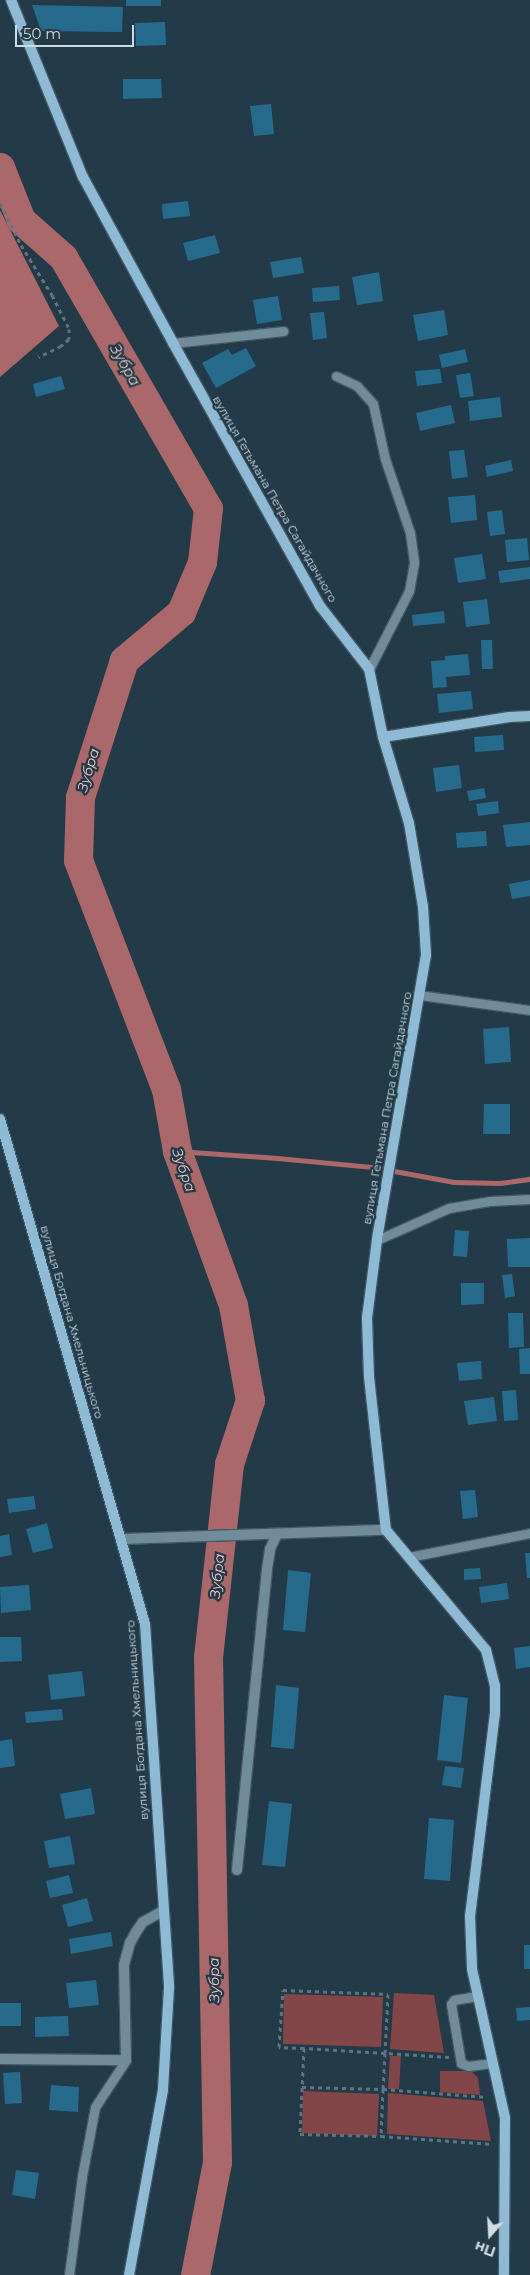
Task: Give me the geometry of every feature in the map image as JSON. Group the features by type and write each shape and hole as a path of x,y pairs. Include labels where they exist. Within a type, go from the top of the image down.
{"street":[{"name":"вулиця Гетьмана Петра Сагайдачного","path":"11,0 84,177 173,343 320,606 369,669 383,737 409,823 423,907 426,955 377,1240 367,1318 368,1377 386,1530"},
{"path":"383,737 509,717 530,716"},
{"name":"вулиця Богдана Хмельницького","path":"0,1119 145,1624 169,1988 163,2090 128,2275"},
{"path":"122,1539 238,1534 276,1536 386,1530 486,1650 495,1686 495,1713 470,1916 472,1970 505,2118 504,2275"},
{"path":"237,1870 267,1569 270,1549 276,1536"},
{"path":"0,2058 126,2060 124,1965 130,1943 136,1932 144,1922 163,1911"}],"lane":[{"path":"173,343 283,331"},
{"path":"336,376 357,386 373,404 385,459 410,533 414,563 409,591 369,669"},
{"path":"419,995 530,1010"},
{"path":"377,1240 449,1208 490,1201 530,1199"},
{"path":"409,1557 530,1533"},
{"path":"478,1996 454,2000 451,2004 461,2063 465,2065 493,2063"},
{"path":"69,2275 82,2176 96,2107 126,2060"}],"path":[{"path":"0,203 21,245 52,295 69,329 68,339 61,346 38,357"},
{"path":"381,2136 383,2089 385,2053 388,1994 283,1990 279,2046 304,2048 385,2053 460,2058"},
{"path":"304,2048 300,2134 381,2136 496,2145 495,2136"},
{"path":"302,2087 383,2089 487,2097"},
{"path":"485,2089 489,2103"}],"shaded area":[{"path":"0,210 59,326 0,377"},
{"path":"394,1993 434,1995 444,2053 390,2049"},
{"path":"284,1994 383,1997 381,2047 283,2044"},
{"path":"390,2056 401,2056 399,2089 388,2089"},
{"path":"440,2071 471,2071 478,2078 480,2095 440,2092"},
{"path":"303,2091 379,2094 377,2136 302,2133"},
{"path":"388,2093 483,2101 491,2141 387,2134"}],"building":[{"path":"126,0 161,0 161,6 126,6"},
{"path":"32,5 123,7 122,32 41,31"},
{"path":"165,22 166,45 136,46 135,23"},
{"path":"123,79 161,79 162,98 123,99"},
{"path":"271,104 274,134 254,136 250,106"},
{"path":"188,201 190,216 163,219 162,204"},
{"path":"215,235 220,253 188,261 183,243"},
{"path":"301,257 304,273 273,278 270,262"},
{"path":"379,272 383,301 357,305 352,277"},
{"path":"339,286 340,300 313,302 312,288"},
{"path":"278,296 282,320 257,324 253,300"},
{"path":"444,310 448,335 418,341 413,315"},
{"path":"324,312 327,338 313,340 310,313"},
{"path":"246,348 256,366 216,388 202,363 228,349 232,355"},
{"path":"465,349 468,362 442,368 439,355"},
{"path":"440,369 442,383 417,386 415,371"},
{"path":"470,373 474,396 460,398 456,375"},
{"path":"61,376 65,389 36,397 33,384"},
{"path":"500,397 502,417 470,421 468,401"},
{"path":"451,405 455,423 420,431 416,413"},
{"path":"464,450 468,477 452,479 449,451"},
{"path":"511,460 513,471 487,477 485,466"},
{"path":"475,495 477,520 451,523 448,497"},
{"path":"502,510 505,534 490,536 487,512"},
{"path":"527,538 529,560 507,562 505,540"},
{"path":"482,554 486,579 458,583 454,558"},
{"path":"530,567 530,579 500,583 498,571"},
{"path":"487,599 490,624 466,627 463,602"},
{"path":"444,611 445,623 413,626 412,615"},
{"path":"481,640 492,640 493,669 482,669"},
{"path":"468,654 470,675 446,677 447,687 433,688 431,661 445,660 445,656"},
{"path":"471,691 473,709 439,713 437,694"},
{"path":"503,735 504,750 475,752 474,737"},
{"path":"459,765 462,788 436,792 433,768"},
{"path":"484,788 486,798 469,801 467,791"},
{"path":"498,801 499,813 478,816 476,804"},
{"path":"530,822 530,845 506,847 503,825"},
{"path":"486,831 487,846 457,848 456,833"},
{"path":"530,880 530,896 512,899 509,884"},
{"path":"509,1027 511,1062 485,1064 483,1029"},
{"path":"484,1104 510,1104 510,1134 483,1134"},
{"path":"455,1230 469,1231 467,1257 453,1256"},
{"path":"530,1238 530,1267 508,1267 507,1239"},
{"path":"512,1274 515,1296 505,1298 502,1275"},
{"path":"461,1283 484,1283 484,1304 461,1305"},
{"path":"508,1313 523,1313 524,1347 509,1348"},
{"path":"530,1348 530,1374 520,1374 519,1349"},
{"path":"481,1361 482,1379 459,1381 457,1363"},
{"path":"516,1390 518,1420 504,1421 502,1391"},
{"path":"494,1397 497,1421 468,1425 464,1401"},
{"path":"475,1490 478,1517 463,1519 460,1491"},
{"path":"34,1496 36,1509 9,1513 7,1499"},
{"path":"47,1523 53,1548 33,1553 26,1529"},
{"path":"9,1534 12,1555 0,1557 0,1536"},
{"path":"525,1553 530,1553 530,1578 527,1578"},
{"path":"480,1568 481,1579 464,1580 464,1569"},
{"path":"288,1570 311,1573 305,1632 283,1630"},
{"path":"507,1583 509,1599 481,1603 479,1587"},
{"path":"29,1585 31,1610 1,1613 0,1587"},
{"path":"0,1637 21,1637 22,1661 0,1662"},
{"path":"530,1646 530,1667 516,1669 514,1648"},
{"path":"82,1671 85,1696 51,1700 48,1675"},
{"path":"276,1685 299,1688 294,1749 271,1747"},
{"path":"444,1695 468,1698 461,1763 437,1760"},
{"path":"62,1709 63,1720 26,1723 25,1712"},
{"path":"12,1739 15,1766 0,1768 0,1741"},
{"path":"445,1766 464,1768 461,1788 442,1785"},
{"path":"91,1788 95,1814 65,1819 60,1794"},
{"path":"269,1801 292,1804 285,1867 262,1865"},
{"path":"429,1818 454,1820 450,1881 424,1879"},
{"path":"70,1836 75,1864 49,1868 44,1841"},
{"path":"69,1875 73,1893 50,1898 46,1881"},
{"path":"87,1898 93,1921 68,1927 62,1905"},
{"path":"111,1932 113,1946 71,1954 69,1939"},
{"path":"524,1945 530,1945 530,1969 524,1969"},
{"path":"96,1980 99,2005 69,2008 66,1983"},
{"path":"0,2003 21,2003 21,2026 0,2026"},
{"path":"530,2007 530,2020 517,2021 516,2008"},
{"path":"68,2016 69,2036 35,2037 35,2017"},
{"path":"20,2072 22,2103 5,2104 3,2073"},
{"path":"51,2085 79,2087 78,2112 49,2110"},
{"path":"16,2170 39,2173 35,2199 12,2195"}],"waterway":[{"name":"Зубра","path":"0,167 21,220 63,257 208,508 202,562 181,612 124,660 80,797 78,860 166,1089 177,1151 233,1305 250,1400 229,1464 208,1657 217,2162 195,2275"},
{"path":"177,1151 382,1168"},
{"path":"394,1171 454,1182 500,1183 530,1179"}]}
